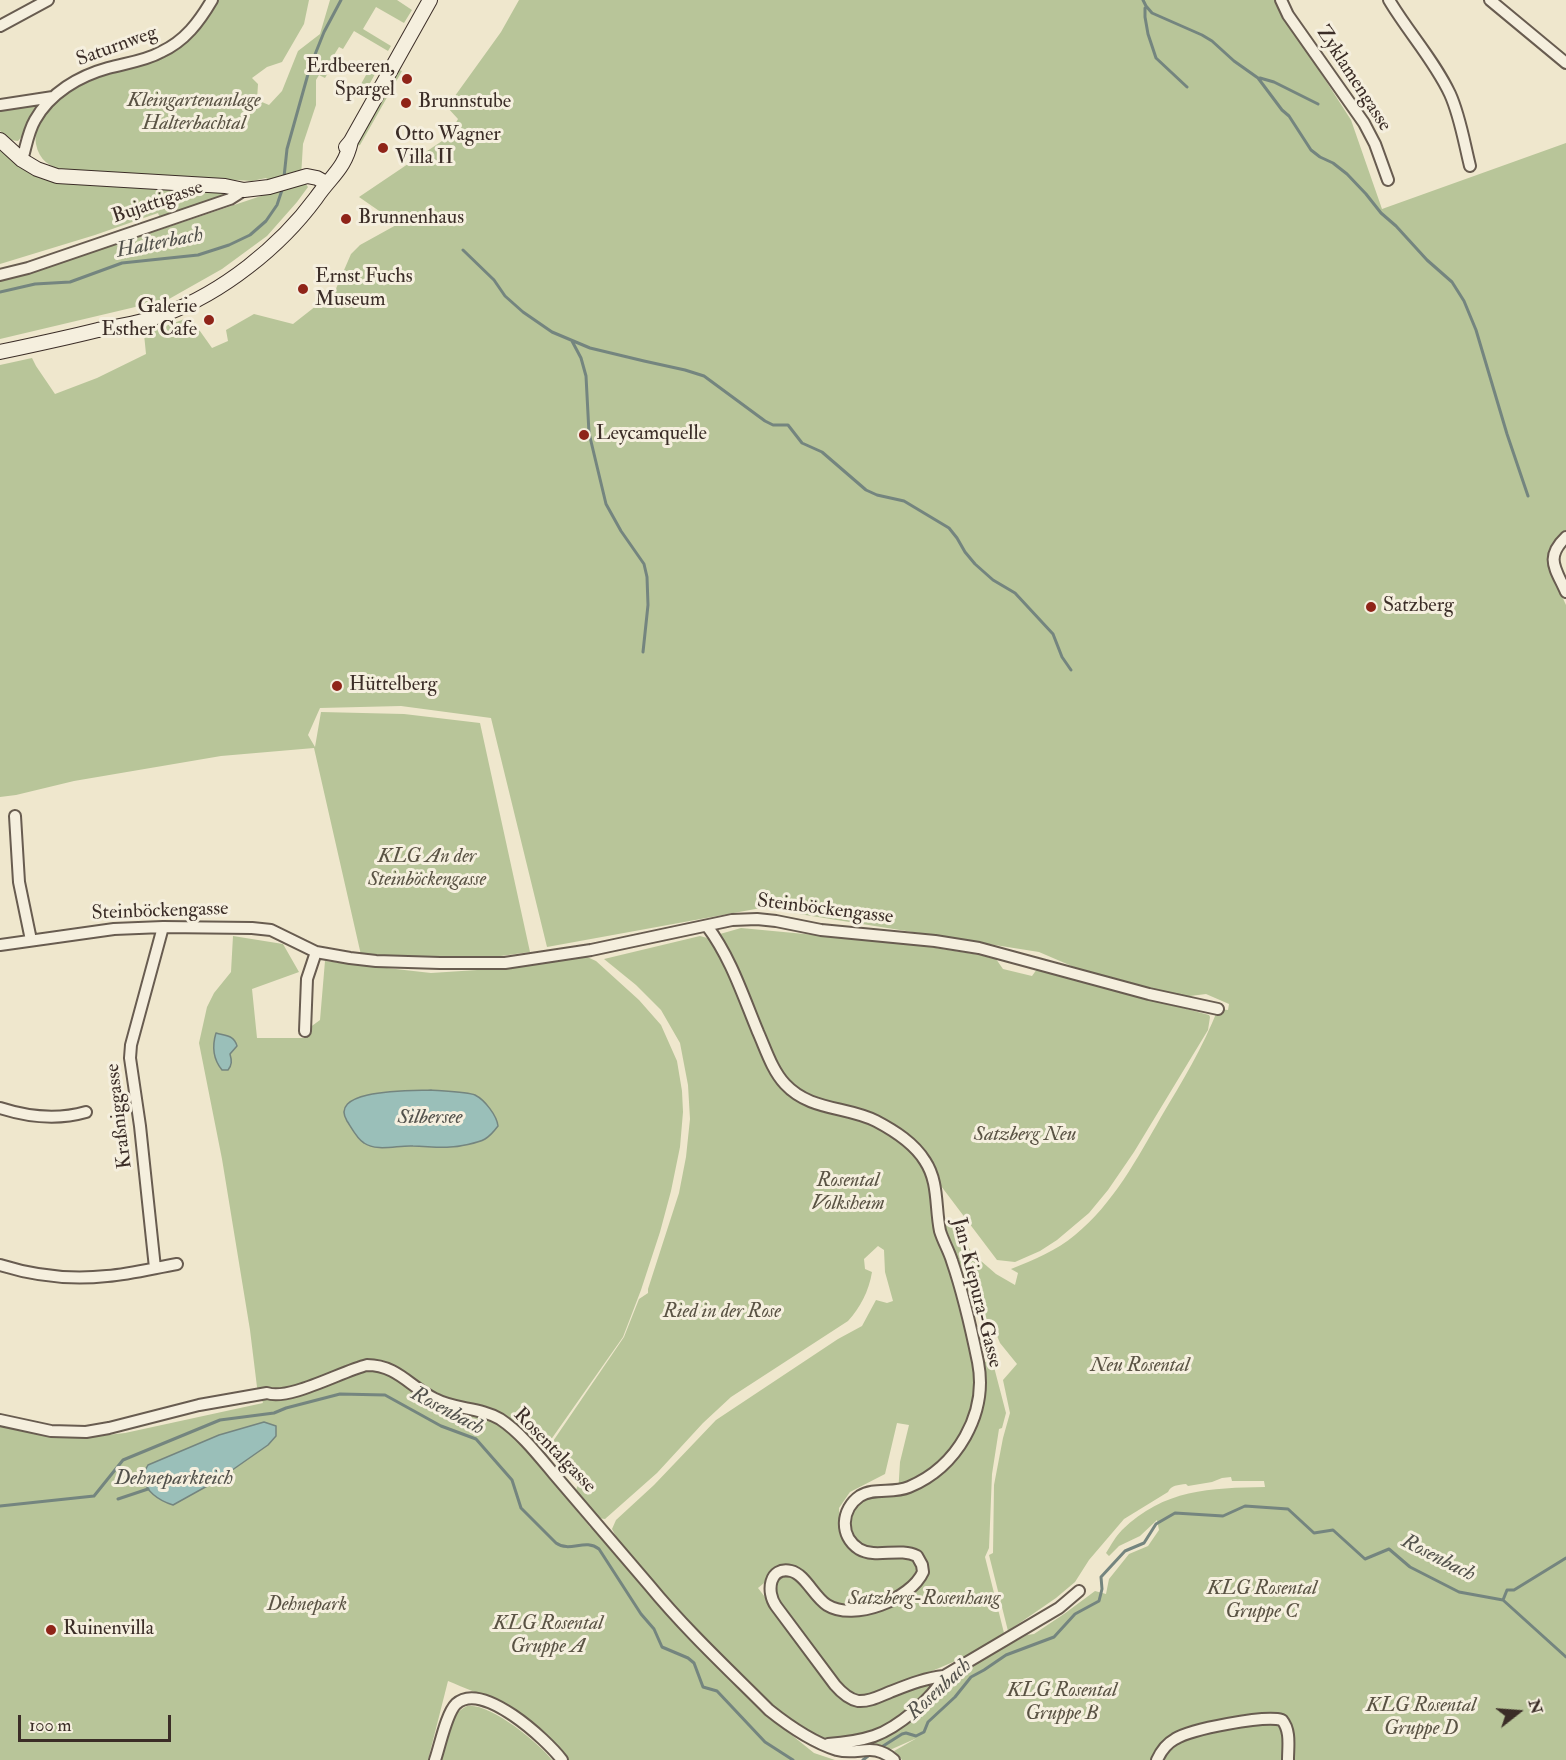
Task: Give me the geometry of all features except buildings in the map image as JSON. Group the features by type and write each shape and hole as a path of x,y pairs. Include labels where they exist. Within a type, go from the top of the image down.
{"main road":[{"path":"0,352 151,318 188,304 242,270 271,248 293,226 326,183 330,170 351,141 430,0"},
{"path":"0,140 22,160 47,173 66,177 225,186 244,190"},
{"name":"Bujattigasse","path":"244,190 269,187 311,176 326,183"}],"street":[{"path":"0,26 48,0"},
{"name":"Saturnweg","path":"22,160 34,122 53,97 87,75 140,60 167,49 184,38 196,25 212,0"},
{"name":"Zyklamengasse","path":"1281,0 1288,15 1364,123 1375,144 1388,180"},
{"path":"1389,0 1428,56 1450,94 1470,166"},
{"path":"1490,0 1566,63"},
{"name":"Saturnweg","path":"0,105 53,97"},
{"name":"Bujattigasse","path":"0,275 28,268 230,199 244,190"},
{"path":"1566,537 1553,552 1553,560 1566,592"},
{"path":"15,816 19,882 31,940"},
{"name":"Steinböckengasse","path":"0,945 114,929 252,928 271,930 316,952 350,958 478,964 505,963 591,950 739,919 772,920 820,930 962,945 1149,994 1218,1009"},
{"name":"Jan-Kiepura-Gasse","path":"707,926 725,953 770,1059 785,1084 802,1098 815,1104 864,1116 875,1121 908,1141 926,1161 933,1177 940,1232 952,1261 965,1307 979,1373 978,1400 972,1424 962,1443 949,1460 930,1475 908,1487 862,1495 849,1506 845,1515 844,1526 848,1538 858,1548 867,1552 906,1553 917,1556 923,1572 915,1584 909,1590 886,1602 864,1610 848,1611 828,1606 812,1592 802,1577 789,1570 777,1574 772,1580 771,1596 776,1606 835,1685 841,1692 857,1701 868,1700 929,1678 944,1676 1059,1608 1079,1591"},
{"name":"Kraßniggasse","path":"155,1268 140,1126 129,1058 163,927"},
{"path":"305,1031 307,980 316,952"},
{"path":"0,1108 58,1117 86,1112"},
{"path":"0,1265 28,1274 65,1278 107,1276 177,1264"},
{"name":"Rosentalgasse","path":"0,1420 51,1431 86,1432 207,1403 267,1393 273,1395 288,1393 367,1365 377,1365 393,1370 436,1400 490,1414 511,1428 595,1520 695,1638 769,1710 800,1732 825,1745 840,1751 873,1749 885,1753 894,1760"},
{"name":"Jan-Kiepura-Gasse","path":"825,1745 860,1740 889,1729 929,1699 941,1684 944,1676"},
{"path":"435,1760 451,1709 458,1702 472,1698 489,1702 520,1721 546,1741 562,1760"},
{"path":"1156,1760 1167,1745 1178,1737 1245,1721 1268,1718 1282,1720 1286,1726 1288,1760"}],"green space":[{"path":"218,0 309,0 304,24 282,62 267,67 252,78 258,84 257,100 269,105 282,91 298,51 320,34 330,0 397,0 412,10 404,23 376,7 363,29 391,46 388,51 354,31 343,49 339,47 329,63 332,66 325,78 319,75 316,80 316,105 303,144 301,177 308,187 267,236 222,269 169,299 0,339 0,280 28,274 267,194 269,181 266,178 252,181 65,170 50,165 37,150 38,125 49,108 64,94 89,79 173,51 198,28"},
{"path":"519,0 1274,0 1351,120 1382,209 1566,143 1566,530 1552,544 1549,559 1550,567 1566,605 1566,1760 902,1760 894,1751 917,1738 892,1749 868,1745 866,1742 891,1734 933,1703 962,1673 991,1655 1027,1635 1034,1634 1095,1591 1106,1594 1109,1579 1129,1554 1148,1546 1159,1530 1157,1520 1140,1536 1119,1546 1109,1556 1106,1553 1116,1538 1138,1516 1154,1506 1189,1494 1225,1488 1265,1487 1264,1481 1232,1481 1231,1477 1173,1487 1124,1519 1089,1560 1075,1582 1008,1631 989,1555 993,1553 994,1485 1010,1413 1003,1380 1017,1364 1000,1343 992,1324 984,1322 943,1222 951,1220 973,1254 996,1274 1015,1285 1018,1273 1011,1269 1045,1254 1068,1240 1089,1223 1113,1195 1184,1077 1218,1009 1228,1010 1229,1004 1206,994 1182,997 1081,970 1039,952 761,908 547,947 491,718 401,706 320,708 308,735 315,747 321,712 404,714 480,723 530,952 486,958 437,959 361,955 314,748 221,756 74,781 0,797 0,365 32,358 55,394 97,378 146,354 144,334 190,317 212,348 228,341 226,330 254,314 293,324 335,291 351,254 360,245 398,224 359,197 448,137 458,119 447,107 501,32"},
{"path":"376,60 381,63 363,96 357,91"},
{"path":"397,69 402,71 360,145 356,146"},
{"path":"38,103 18,141 10,140 0,131 0,110"},
{"name":"Kleingartenanlage Halterbachtal","path":"0,145 32,171 223,191 223,197 160,218 158,213 0,264"},
{"path":"741,928 911,944 980,955 996,959 1003,969 1032,976 1037,969 1210,1017 1208,1030 1134,1152 1108,1190 1089,1213 1057,1240 1040,1251 1015,1262 997,1260 941,1186 920,1145 882,1121 844,1108 844,1116 878,1127 902,1141 926,1169 971,1353 994,1367 1006,1413 1002,1428 999,1429 992,1474 989,1548 985,1557 1004,1633 972,1654 875,1693 860,1696 849,1692 844,1687 778,1598 777,1584 784,1577 793,1577 817,1589 802,1570 787,1564 758,1588 844,1700 927,1684 931,1688 888,1726 869,1734 832,1739 820,1737 782,1715 692,1628 620,1544 612,1529 616,1520 654,1485 716,1420 838,1339 862,1326 876,1300 887,1303 893,1301 885,1272 884,1250 878,1246 864,1259 865,1269 872,1272 871,1279 863,1299 848,1321 731,1397 703,1423 657,1473 605,1519 598,1518 575,1494 580,1483 572,1479 547,1450 624,1337 639,1299 648,1293 679,1193 686,1157 690,1119 688,1085 680,1043 661,1010 636,985 604,959 700,936 711,939 734,961 720,934","holes":["897,1423 909,1425 900,1462 898,1495 877,1496 865,1500 853,1515 853,1534 862,1544 870,1548 867,1552 840,1535 839,1508 850,1492 885,1474"]},
{"path":"233,936 283,944 299,972 252,989 257,1038 305,1038 305,1031 320,1020 325,961 431,973 508,968 585,956 596,961 639,1000 661,1025 677,1061 683,1112 680,1147 660,1232 623,1337 536,1461 590,1527 600,1533 686,1634 768,1716 814,1753 835,1760 568,1760 543,1731 521,1715 498,1702 448,1681 428,1760 0,1760 0,1426 40,1435 80,1438 125,1433 263,1403 257,1387 222,1159 199,1043 207,1007 214,993 231,972","holes":["431,1090 474,1095 491,1110 498,1123 452,1147 377,1147 346,1119 345,1109 363,1096 393,1091","273,1440 218,1480 173,1505"]},
{"path":"467,1706 488,1711 513,1725 552,1760 440,1760 451,1722 460,1710"}],"water":[{"path":"216,1033 232,1038 236,1042 237,1046 230,1054 231,1063 228,1070 222,1070 215,1057"},
{"name":"Silbersee","path":"431,1090 475,1095 490,1109 498,1126 485,1139 463,1146 381,1148 369,1146 361,1141 347,1121 344,1110 349,1102 361,1097 392,1092"},
{"name":"Dehneparkteich","path":"264,1422 276,1426 276,1436 268,1445 218,1480 173,1505 158,1498 146,1486 144,1474 148,1465 219,1435"}],"waterway":[{"name":"Halterbach","path":"284,177 287,149 310,67 324,32 341,0"},
{"path":"1143,0 1152,13 1212,41 1258,78 1289,116 1311,150 1347,174 1381,213 1452,282 1464,301 1476,330 1528,496"},
{"path":"1145,8 1148,34 1156,58 1187,87"},
{"path":"1260,78 1274,82 1318,104"},
{"name":"Halterbach","path":"0,292 35,284 70,282 122,263 198,255 229,245 250,235 266,221 277,205 283,187"},
{"path":"463,250 494,280 505,296 552,332 590,348 704,376 765,421 773,425 788,425 802,443 822,452 866,490 904,501 949,528 975,564 993,580 1015,593 1053,634 1062,657 1071,670"},
{"path":"572,341 581,358 586,376 589,433 606,504 644,564 647,577 648,605 643,652"},
{"name":"Rosenbach","path":"0,1506 94,1496 123,1460 220,1420 274,1413 340,1394 385,1395 441,1426 476,1439 512,1480 521,1508 556,1543 567,1547 588,1545 599,1549 641,1614 654,1629 662,1647 694,1663 703,1687 717,1691 765,1742 793,1760"},
{"path":"118,1499 148,1489"},
{"name":"Rosenbach","path":"880,1748 902,1734 916,1736 924,1732 928,1722 955,1697 971,1677 1006,1655 1054,1637 1075,1614 1099,1601 1102,1589 1101,1577 1125,1551 1144,1543 1156,1524 1175,1513 1223,1516 1245,1506 1288,1509 1314,1533 1333,1530 1365,1559 1389,1549 1410,1567 1459,1592 1503,1600 1566,1657"},
{"path":"1503,1600 1507,1590 1514,1590 1566,1558"},
{"name":"Rosenbach","path":"863,1760 872,1753"}],"place":[{"name":"Erdbeeren, Spargel","path":"407,79"},
{"name":"Brunnstube","path":"406,103"},
{"name":"Otto Wagner Villa II","path":"383,148"},
{"name":"Brunnenhaus","path":"346,219"},
{"name":"Ernst Fuchs Museum","path":"303,289"},
{"name":"Galerie Esther Cafe","path":"209,320"},
{"name":"Leycamquelle","path":"584,435"},
{"name":"Satzberg","path":"1371,607"},
{"name":"Hüttelberg","path":"337,686"},
{"name":"Ruinenvilla","path":"51,1630"}],"park label":[{"name":"KLG An der Steinböckengasse","path":"427,870"},
{"name":"Satzberg Neu","path":"1025,1136"},
{"name":"Rosental Volksheim","path":"848,1194"},
{"name":"Ried in der Rose","path":"722,1313"},
{"name":"Neu Rosental","path":"1140,1367"},
{"name":"Satzberg-Rosenhang","path":"924,1600"},
{"name":"KLG Rosental Gruppe C","path":"1262,1602"},
{"name":"Dehnepark","path":"307,1606"},
{"name":"KLG Rosental Gruppe A","path":"548,1636"},
{"name":"KLG Rosental Gruppe B","path":"1062,1704"},
{"name":"KLG Rosental Gruppe D","path":"1421,1718"}]}
